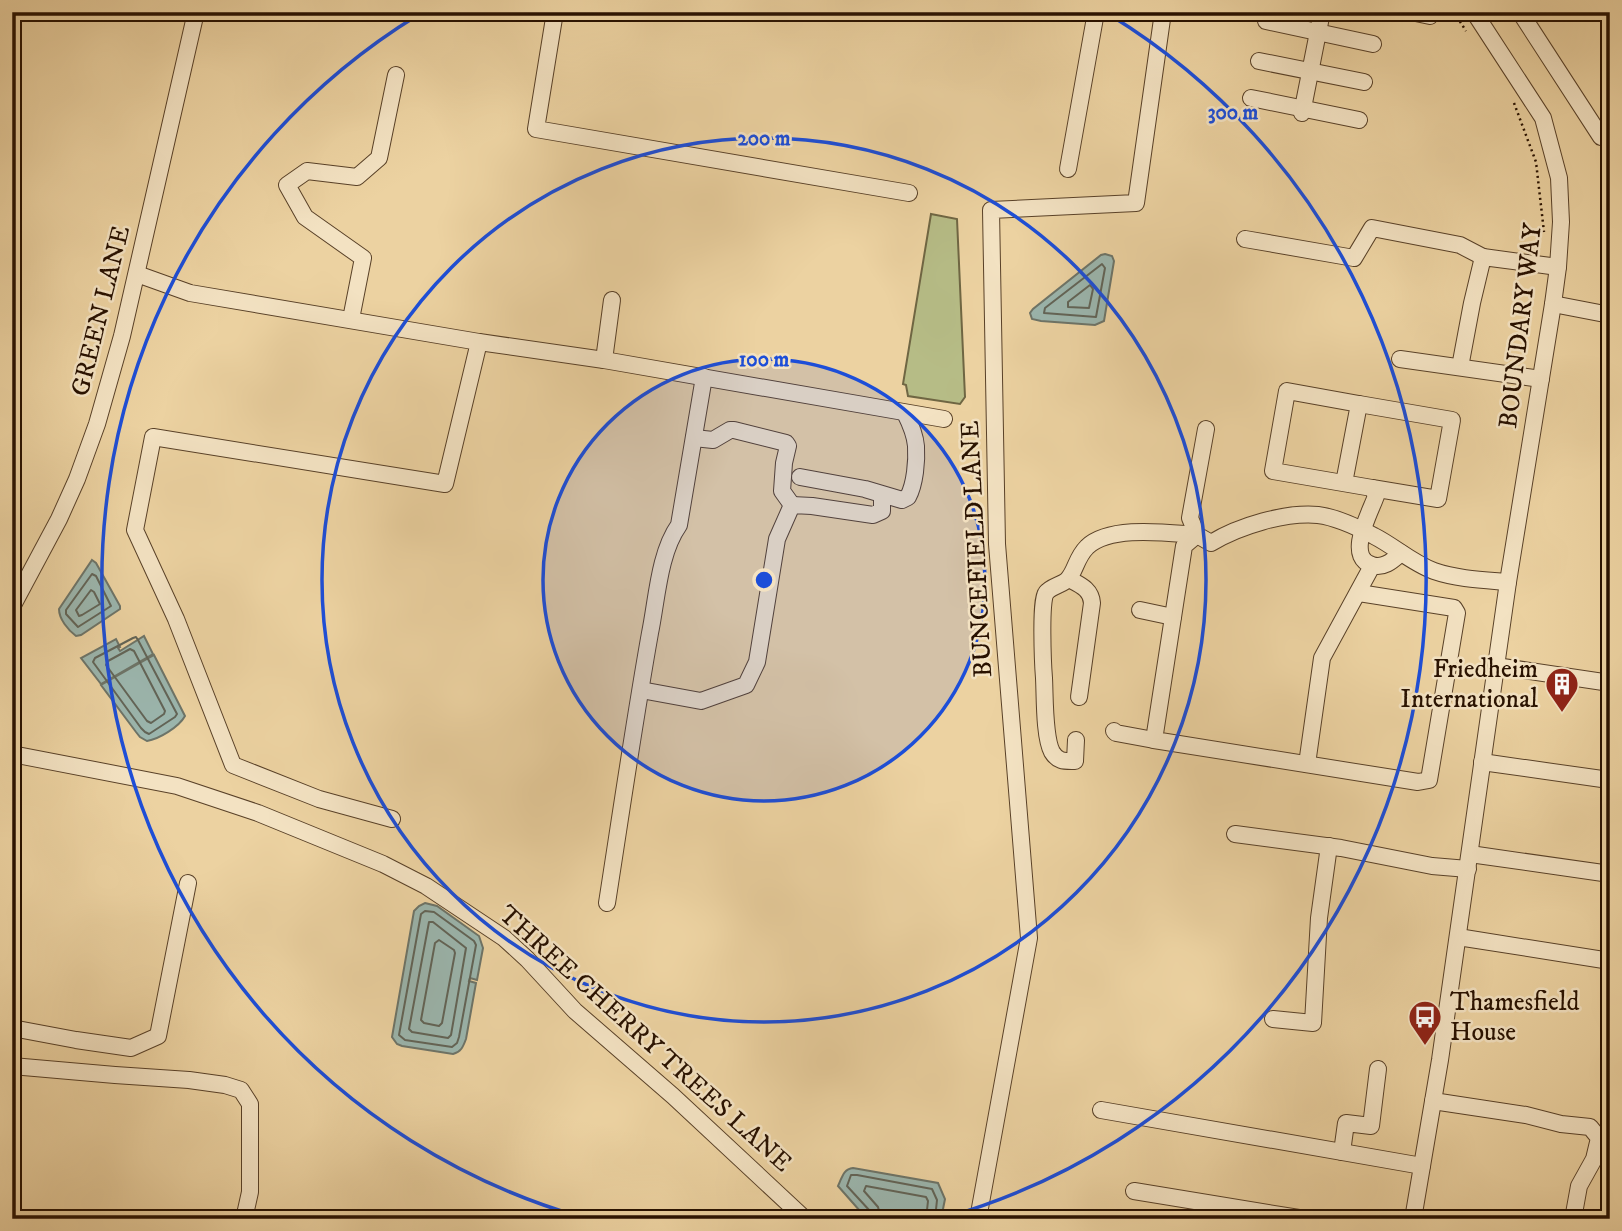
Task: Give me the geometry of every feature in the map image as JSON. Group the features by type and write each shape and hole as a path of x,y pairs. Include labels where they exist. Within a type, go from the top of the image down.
{"street":[{"name":"GREEN LANE","path":"12,607 60,519 97,424 122,336 197,12"},
{"path":"555,12 536,130 909,193"},
{"path":"1069,169 1096,12"},
{"name":"BUNCEFIELD LANE","path":"978,1219 1029,938 997,544 991,210 1136,202 1163,12"},
{"path":"1302,111 1322,12"},
{"path":"1411,12 1430,16"},
{"name":"BOUNDARY WAY","path":"1413,1219 1458,937 1508,582 1553,304 1561,222 1559,178 1543,118 1474,12"},
{"path":"1520,12 1601,136 1610,139"},
{"path":"1266,21 1373,44"},
{"path":"1259,61 1364,82"},
{"path":"351,319 363,258 304,217 287,185 307,171 357,177 379,158 396,75"},
{"path":"1251,98 1302,111 1359,120"},
{"path":"1245,239 1354,258 1372,228 1460,245 1483,257 1558,267"},
{"path":"1460,367 1483,257"},
{"path":"137,274 190,293 479,342 604,360 944,419"},
{"path":"604,360 612,300"},
{"path":"1553,304 1610,315"},
{"path":"391,819 319,799 233,765 176,619 135,530 153,437 445,484 479,342"},
{"path":"1400,359 1541,379"},
{"path":"607,903 662,570 670,537 679,525 704,377"},
{"path":"1287,391 1452,420 1438,499 1344,483 1273,471 1287,391"},
{"path":"1344,483 1359,404"},
{"path":"800,477 865,489 902,500 908,497 912,490 916,446 905,413"},
{"path":"1197,535 1190,518 1206,429"},
{"path":"694,438 713,440 734,430 786,443 788,446 782,491 792,505"},
{"path":"1372,488 1376,496 1359,551 1363,561 1381,567 1401,553"},
{"path":"792,505 873,515 882,511 882,495"},
{"path":"641,690 701,701 746,685 757,662 777,539 792,505"},
{"path":"1076,740 1075,761 1063,762 1057,759 1049,744 1043,663 1044,597 1069,579 1078,557 1089,544 1110,535 1197,535 1211,543 1225,535 1264,522 1290,516 1320,516 1363,531 1435,571 1467,578 1508,582"},
{"path":"1154,740 1184,547 1197,535"},
{"path":"1307,764 1322,658 1372,566"},
{"path":"1069,579 1088,590 1092,596 1079,697"},
{"path":"1114,731 1154,740 1418,782 1429,780 1456,609 1359,593"},
{"path":"1140,610 1173,617"},
{"path":"1496,666 1610,683"},
{"name":"THREE CHERRY TREES LANE","path":"12,754 177,786 258,813 383,864 426,886 504,938 575,1011 673,1096 805,1219"},
{"path":"1482,762 1602,779"},
{"path":"1235,834 1329,846 1432,866 1469,862 1610,874"},
{"path":"1273,1019 1313,1023 1319,918 1329,846"},
{"path":"12,1028 131,1048 158,1037 188,883"},
{"path":"1458,937 1610,961"},
{"path":"12,1066 189,1080 225,1084 242,1090 250,1104 250,1192 244,1219"},
{"path":"1342,1152 1346,1123 1371,1126 1378,1069"},
{"path":"1433,1101 1590,1127 1599,1138 1594,1158 1579,1186 1573,1219"},
{"path":"1101,1110 1422,1166"},
{"path":"1134,1191 1305,1219"}],"path":[{"path":"1454,12 1468,33"},
{"path":"1511,96 1536,162 1545,240"}],"green space":[{"path":"931,214 957,219 965,397 960,404 908,396 906,385 903,384"}],"water":[{"path":"1105,254 1112,256 1114,261 1104,321 1095,325 1032,319 1030,313 1033,309"},
{"path":"92,560 120,609 76,636 64,624 59,609"},
{"path":"144,636 153,654 101,684 81,658 116,639 120,651"},
{"path":"154,655 185,716 168,732 147,741 140,737 101,685"},
{"path":"425,903 437,906 479,936 483,948 477,980 470,978 469,981 476,983 466,1039 461,1049 453,1054 402,1046 392,1037 414,911"},
{"path":"853,1168 938,1183 945,1199 941,1219 867,1219 838,1186 845,1172"}],"place":[{"name":"Friedheim International","path":"1562,714"},
{"name":"Thamesfield House","path":"1425,1047"}]}
